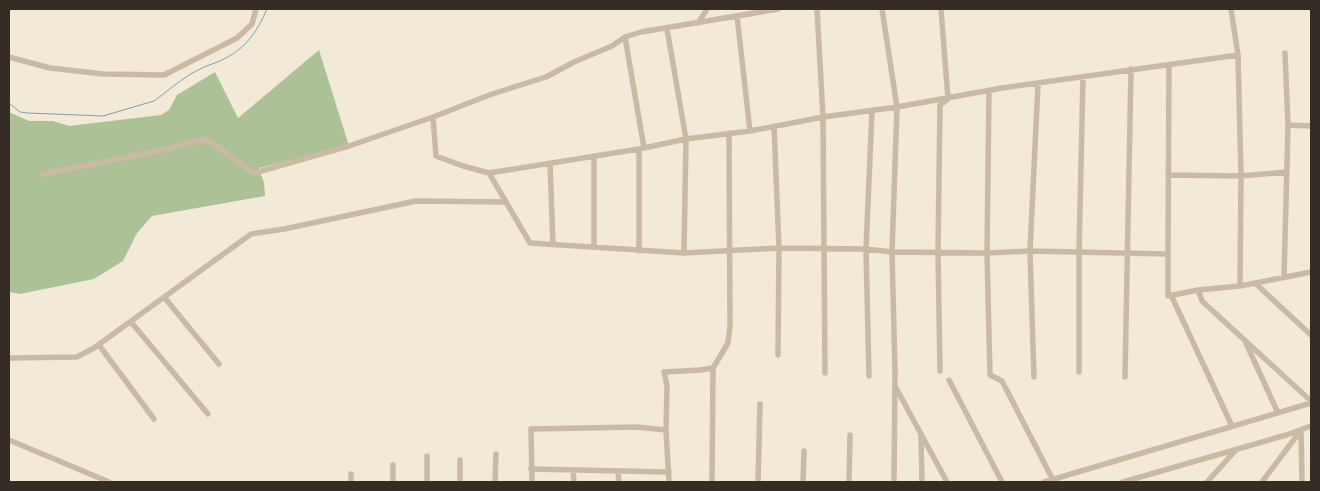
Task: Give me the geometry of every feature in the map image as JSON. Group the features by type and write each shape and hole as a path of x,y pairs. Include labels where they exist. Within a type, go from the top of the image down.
{"street":[{"path":"9,57 50,68 67,70 103,74 164,75 237,38 252,24 256,9"},
{"path":"698,23 707,9"},
{"path":"42,174 154,152 206,139 254,173 349,146 434,117 492,94 546,77 574,62 612,46 625,37 641,32 778,9"},
{"path":"817,9 823,117 825,374"},
{"path":"882,9 897,107 892,252 895,370 894,482"},
{"path":"941,9 948,98"},
{"path":"1231,9 1238,56 1241,176 1240,286"},
{"path":"737,16 750,131"},
{"path":"666,29 686,139 684,252"},
{"path":"625,37 642,148 639,251"},
{"path":"1284,276 1288,125 1285,54"},
{"path":"434,117 436,156 489,173 686,139 750,131 823,117 897,107 989,90 1131,69 1238,56"},
{"path":"1169,65 1168,296 1171,295 1232,426"},
{"path":"1125,377 1131,69"},
{"path":"1079,372 1079,252 1083,77"},
{"path":"1034,377 1030,251 1038,84"},
{"path":"989,90 987,253 990,374 1002,382 1052,480"},
{"path":"940,372 938,251 940,105 948,98"},
{"path":"869,376 866,249 872,111"},
{"path":"1288,125 1311,126"},
{"path":"774,126 779,248 778,355"},
{"path":"712,482 713,368 728,343 730,326 729,134"},
{"path":"594,156 594,248"},
{"path":"550,163 552,245"},
{"path":"1168,175 1241,176 1287,172"},
{"path":"489,173 530,243 639,251 684,252 779,248 866,249 892,252 987,253 1030,251 1128,255 1168,254"},
{"path":"9,358 77,357 99,345 252,234 416,201 506,202"},
{"path":"1171,295 1256,284 1284,276 1311,272"},
{"path":"1256,284 1311,336"},
{"path":"1044,482 1311,402 1202,301 1198,290"},
{"path":"164,297 220,364"},
{"path":"131,322 208,414"},
{"path":"1244,339 1278,413"},
{"path":"99,345 154,419"},
{"path":"669,482 666,430 667,386 664,372 713,368"},
{"path":"950,380 1002,482"},
{"path":"894,384 947,482"},
{"path":"758,482 760,404"},
{"path":"1123,482 1311,426"},
{"path":"532,482 531,429 637,427 666,430"},
{"path":"1262,482 1300,430"},
{"path":"1300,430 1302,482"},
{"path":"921,433 922,482"},
{"path":"849,482 850,435"},
{"path":"9,440 109,482"},
{"path":"1207,482 1237,449"},
{"path":"803,482 804,452"},
{"path":"495,482 496,454"},
{"path":"427,482 428,456"},
{"path":"460,460 460,482"},
{"path":"393,465 394,482"},
{"path":"531,469 669,472"},
{"path":"573,471 574,482"},
{"path":"618,472 619,482"},
{"path":"351,474 351,482"},
{"path":"1143,482 1150,474"}],"green space":[{"path":"319,50 349,146 259,168 264,183 265,196 152,216 137,233 123,261 94,279 20,294 9,292 9,112 29,121 53,121 69,126 161,115 169,110 177,95 215,72 238,118"}],"waterway":[{"path":"9,103 20,112 103,116 154,101 192,73 226,58 240,49 256,31 267,9"}]}
